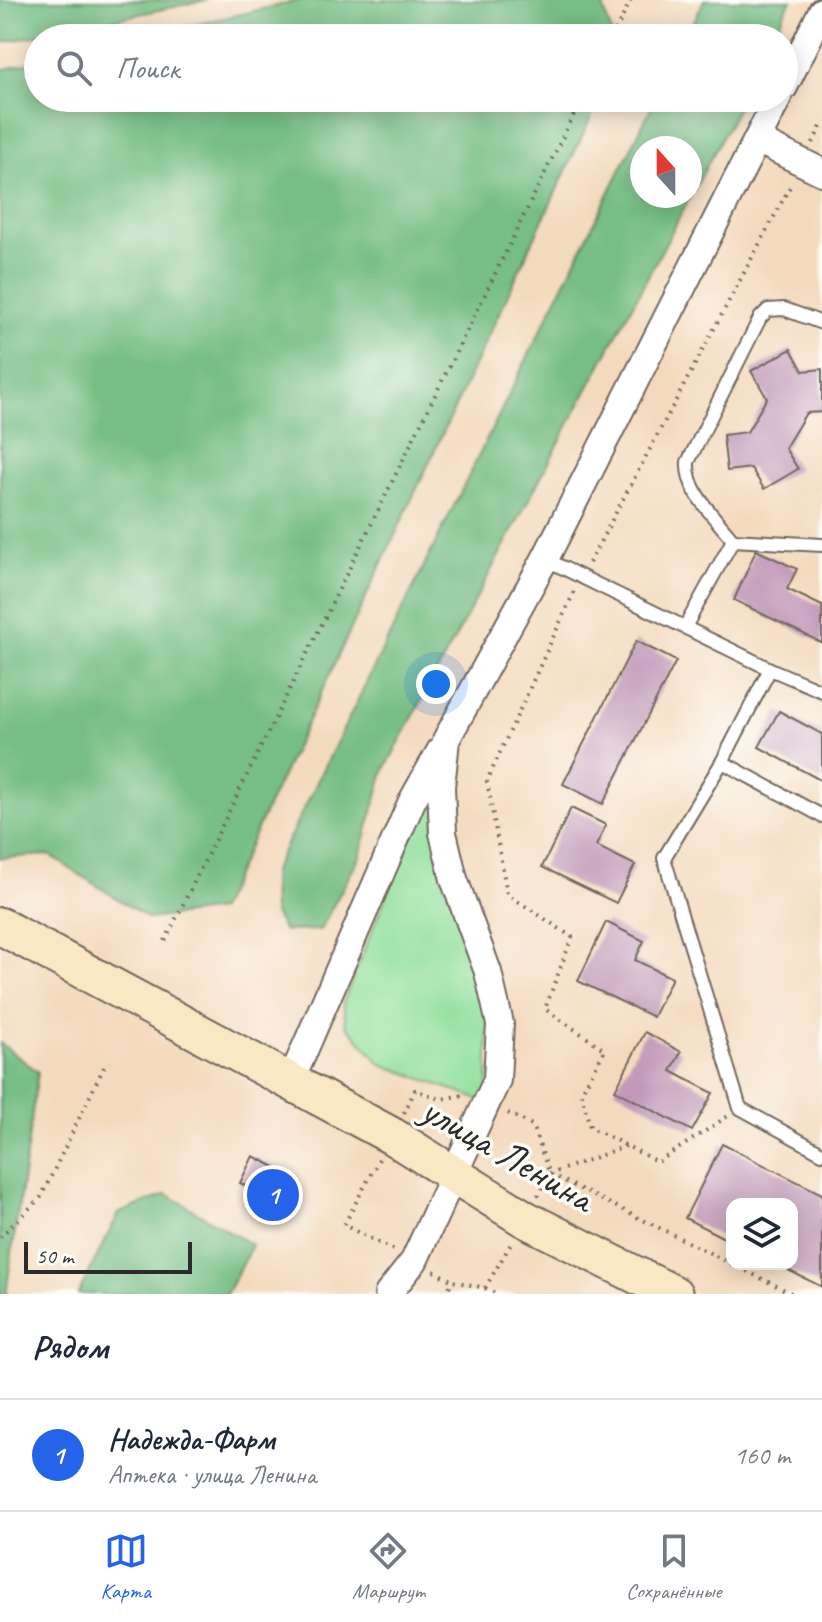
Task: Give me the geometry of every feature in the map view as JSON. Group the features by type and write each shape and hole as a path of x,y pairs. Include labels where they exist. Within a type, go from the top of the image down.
{"main road":[{"name":"улица Ленина","path":"0,926 392,1136 525,1219 674,1294"}],"street":[{"path":"798,59 822,11"},
{"path":"295,1086 412,801 545,559 771,112"},
{"path":"757,140 812,167"},
{"path":"388,1294 414,1261 497,1080 500,1024 488,972 454,879 443,833 441,787 446,740"}],"lane":[{"path":"822,323 784,309 768,310 760,318 688,462 687,476 733,540 822,545"},
{"path":"685,627 733,540"},
{"path":"545,559 770,669 822,691"},
{"path":"770,669 722,762 664,858 740,1108 822,1153"},
{"path":"722,762 822,816"}],"path":[{"path":"619,24 631,0"},
{"path":"165,941 575,112"},
{"path":"740,1108 658,1162 590,1127 581,1093 605,1050 545,1009 572,937 507,894 487,781 581,577 812,167 822,124"},
{"path":"0,1237 41,1197 104,1067"},
{"path":"534,1135 550,1174 726,1261"},
{"path":"485,1288 550,1174 626,1146"},
{"path":"744,1270 793,1294"},
{"path":"445,1294 453,1281 497,1294"}],"green space":[{"path":"0,0 207,0 91,24 24,24 24,38 0,43"},
{"path":"302,0 601,0 609,24 198,24"},
{"path":"704,0 791,0 779,24 693,24"},
{"path":"24,64 24,112 593,112 219,910 149,919 49,855 0,858 0,70"},
{"path":"649,112 736,112 702,175 702,136 637,136"},
{"path":"630,150 630,208 684,208 384,771 360,856 320,930 284,931 273,912 272,873"},
{"path":"430,786 488,972 488,1103 381,1064 346,1025 343,1003"},
{"path":"0,1043 38,1072 6,1294 0,1294"},
{"path":"167,1194 252,1245 226,1294 78,1294 119,1213"}],"building":[{"path":"791,349 803,371 822,369 822,412 806,413 785,448 798,469 764,489 751,468 727,471 723,435 747,432 767,398 751,371"},
{"path":"756,550 797,569 787,589 822,606 822,643 734,600"},
{"path":"636,641 676,661 603,804 563,784"},
{"path":"779,711 822,734 822,781 759,747"},
{"path":"571,808 606,825 596,846 635,865 616,903 542,867"},
{"path":"606,922 644,941 635,960 672,978 653,1017 578,981"},
{"path":"645,1032 681,1052 671,1071 713,1093 692,1131 615,1090"},
{"path":"722,1144 822,1194 822,1287 788,1270 798,1270 798,1198 726,1198 726,1239 685,1218"},
{"path":"253,1156 288,1173 276,1200 240,1183"}],"place":[{"name":"Надежда-Фарм","path":"273,1195"}]}
